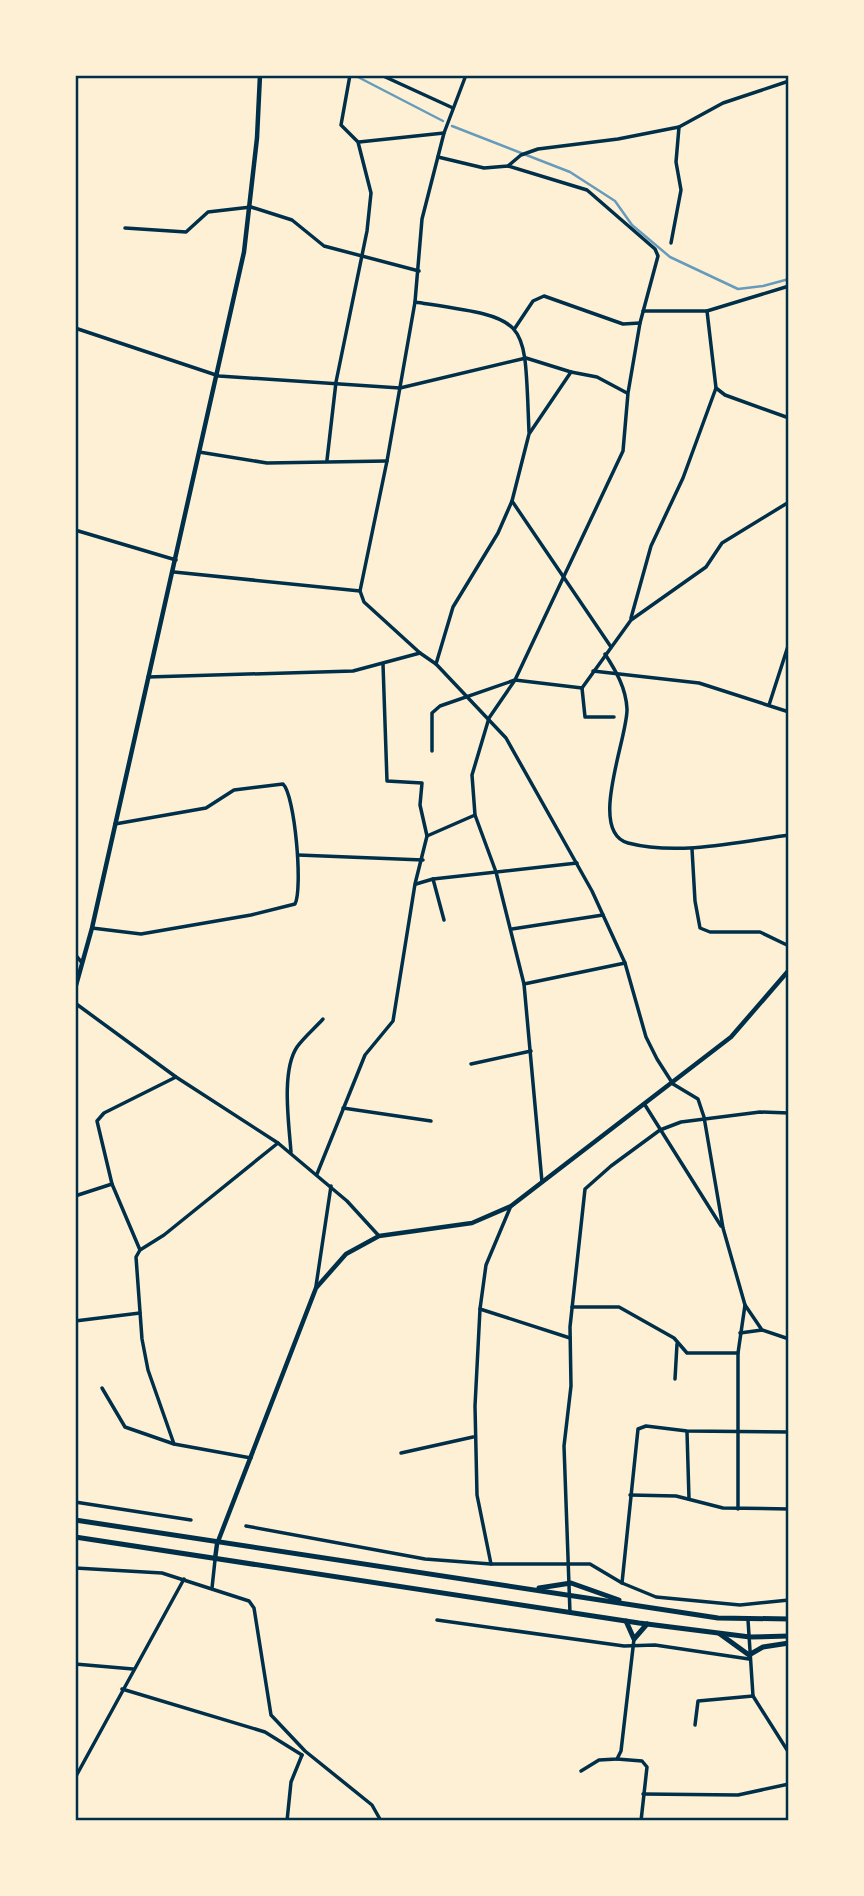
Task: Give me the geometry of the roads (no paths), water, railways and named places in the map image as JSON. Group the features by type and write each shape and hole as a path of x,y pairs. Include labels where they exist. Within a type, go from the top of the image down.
{"main road":[{"path":"75,1520 217,1544 534,1588 571,1583 621,1601"},
{"path":"75,1537 647,1624 750,1637 789,1636"},
{"path":"515,1585 571,1597 621,1601 748,1620 789,1619"},
{"path":"626,1621 633,1643"},
{"path":"633,1643 647,1624"},
{"path":"720,1634 749,1657 763,1647 789,1643"}],"street":[{"path":"75,989 93,928 199,452 219,376 251,207 260,75"},
{"path":"327,460 336,382 371,193 358,142 341,125 350,75"},
{"path":"381,75 453,108"},
{"path":"466,75 444,133 422,219 415,302 387,461 360,592 364,602 420,653 436,664 506,738 577,863 625,963 646,1037 673,1084 696,1097 705,1117 723,1228 745,1305 762,1330"},
{"path":"508,166 521,155 538,149 618,139 679,127 723,103 789,81"},
{"path":"671,243 681,190 676,162 679,127"},
{"path":"358,142 444,133"},
{"path":"437,157 484,168 508,166 587,190 655,249 658,259 640,323 628,393 623,451 515,680 489,718 472,775 475,815 496,872 524,984 542,1184"},
{"path":"125,228 186,232 208,212 251,207 292,220 324,246 419,271"},
{"path":"643,311 707,310 789,286"},
{"path":"515,328 533,301 544,296 623,324 640,323"},
{"path":"415,302 491,314 515,328 526,358 529,434 512,501 498,533 453,607 436,664"},
{"path":"631,620 651,546 678,489 716,388 707,310"},
{"path":"75,328 219,376 400,388 526,358 570,372 597,377 628,393"},
{"path":"529,434 570,372"},
{"path":"716,388 725,395 789,418"},
{"path":"199,452 267,463 387,461"},
{"path":"512,501 611,648"},
{"path":"614,717 585,716 582,688 631,620 706,567 722,543 789,502"},
{"path":"75,530 176,560"},
{"path":"174,572 360,592"},
{"path":"769,705 789,643"},
{"path":"148,677 353,671 420,653"},
{"path":"605,654 619,675 625,696 627,728 611,783 613,832 627,843 692,848 789,835"},
{"path":"317,1174 365,1055 393,1021 415,884 427,836 420,805 422,783 387,781 383,664"},
{"path":"592,671 699,683 789,712"},
{"path":"432,751 432,713 440,706 515,680 582,688"},
{"path":"93,928 141,934 251,915 295,904 298,897 298,855 289,793 280,783 234,790 206,808 115,824"},
{"path":"427,836 475,815"},
{"path":"692,848 695,901 700,928 710,932 760,932 789,946"},
{"path":"298,855 423,860"},
{"path":"415,884 433,879 577,863"},
{"path":"433,879 444,920"},
{"path":"512,929 603,915"},
{"path":"75,954 83,964"},
{"path":"524,984 625,963"},
{"path":"316,1288 346,1254 379,1236 472,1223 511,1206 732,1037 789,970"},
{"path":"75,1003 176,1077 278,1143 331,1186 379,1236"},
{"path":"291,1153 287,1091 292,1063 296,1048 323,1019"},
{"path":"471,1064 531,1051"},
{"path":"140,1250 112,1184 98,1118 176,1077"},
{"path":"645,1105 723,1228"},
{"path":"342,1108 431,1121"},
{"path":"570,1613 564,1446 570,1386 572,1307 585,1189 660,1130 705,1117 769,1111 789,1113"},
{"path":"174,1444 148,1370 136,1257 140,1250 164,1235 278,1143"},
{"path":"75,1196 112,1184"},
{"path":"212,1588 217,1544 316,1288 331,1186"},
{"path":"491,1564 478,1508 473,1437 480,1309 486,1265 511,1206"},
{"path":"738,1509 738,1353 745,1305"},
{"path":"572,1307 619,1307 677,1342 687,1353 738,1353"},
{"path":"480,1309 570,1338"},
{"path":"75,1321 140,1313"},
{"path":"740,1333 762,1330 789,1339"},
{"path":"675,1378 677,1342"},
{"path":"102,1388 125,1427 174,1444 251,1458"},
{"path":"622,1584 638,1429 646,1426 687,1431 789,1432"},
{"path":"687,1431 689,1499"},
{"path":"401,1453 473,1437"},
{"path":"630,1495 689,1499 738,1509 789,1509"},
{"path":"75,1502 191,1520"},
{"path":"246,1526 323,1537 397,1554 491,1564 570,1563 596,1566 622,1584 656,1597 740,1605 789,1600"},
{"path":"75,1568 126,1570 184,1578 252,1604 269,1710 304,1753"},
{"path":"75,1778 184,1578"},
{"path":"437,1620 749,1657"},
{"path":"748,1620 753,1696 789,1753"},
{"path":"617,1759 623,1740 633,1643"},
{"path":"75,1664 133,1670"},
{"path":"122,1689 265,1732 304,1753 372,1805 381,1821"},
{"path":"695,1725 698,1701 753,1696"},
{"path":"287,1821 292,1782 304,1753"},
{"path":"581,1771 599,1760 644,1762 647,1769 641,1821"},
{"path":"643,1794 738,1795 789,1784"}],"waterway":[{"path":"354,75 443,121"},
{"path":"452,126 570,172 615,201 632,225 670,257 738,289 789,279"}]}
